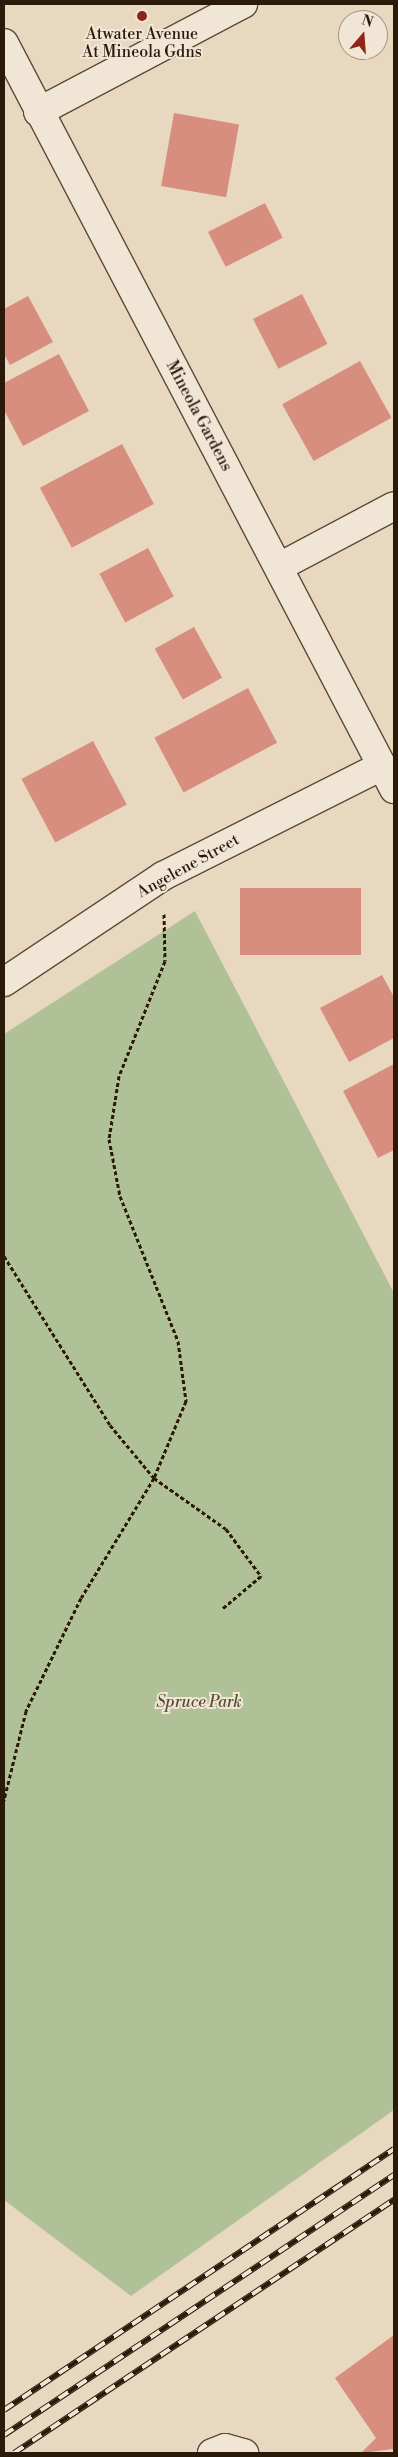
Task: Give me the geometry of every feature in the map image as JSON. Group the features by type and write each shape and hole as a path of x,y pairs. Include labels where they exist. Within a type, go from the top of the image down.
{"street":[{"path":"38,112 243,4"},
{"name":"Mineola Gardens","path":"4,42 38,112 388,778"},
{"path":"279,568 394,506"},
{"name":"Angelene Street","path":"4,982 163,876 388,778"}],"path":[{"path":"4,1800 26,1711 81,1598 154,1478 186,1401 178,1341 120,1196 109,1140 119,1076 166,961 163,876"},
{"path":"4,1256 110,1425 154,1478 226,1529 261,1576 222,1609"}],"green space":[{"name":"Spruce Park","path":"195,911 394,1293 394,2110 131,2296 4,2200 4,1034"}],"building":[{"path":"174,113 239,124 226,197 161,186"},
{"path":"265,203 283,238 226,267 208,232"},
{"path":"302,294 327,344 278,369 253,319"},
{"path":"28,296 53,342 10,365 4,354 4,309"},
{"path":"59,354 89,411 23,446 4,410 4,383"},
{"path":"360,361 392,418 314,461 282,404"},
{"path":"122,444 154,504 72,548 40,488"},
{"path":"148,548 174,597 125,622 99,574"},
{"path":"194,627 222,678 183,700 155,649"},
{"path":"248,688 277,743 184,793 154,738"},
{"path":"93,741 127,805 55,843 21,779"},
{"path":"240,888 361,888 361,955 240,955"},
{"path":"382,975 394,997 394,1038 349,1062 320,1008"},
{"path":"394,1064 394,1150 378,1158 343,1091"},
{"path":"394,2335 394,2449 361,2453 376,2438 335,2378"}],"railway":[{"path":"4,2410 394,2149"},
{"path":"4,2435 394,2175"},
{"path":"14,2453 394,2200"}],"place":[{"name":"Atwater Avenue At Mineola Gdns","path":"142,16"}]}
